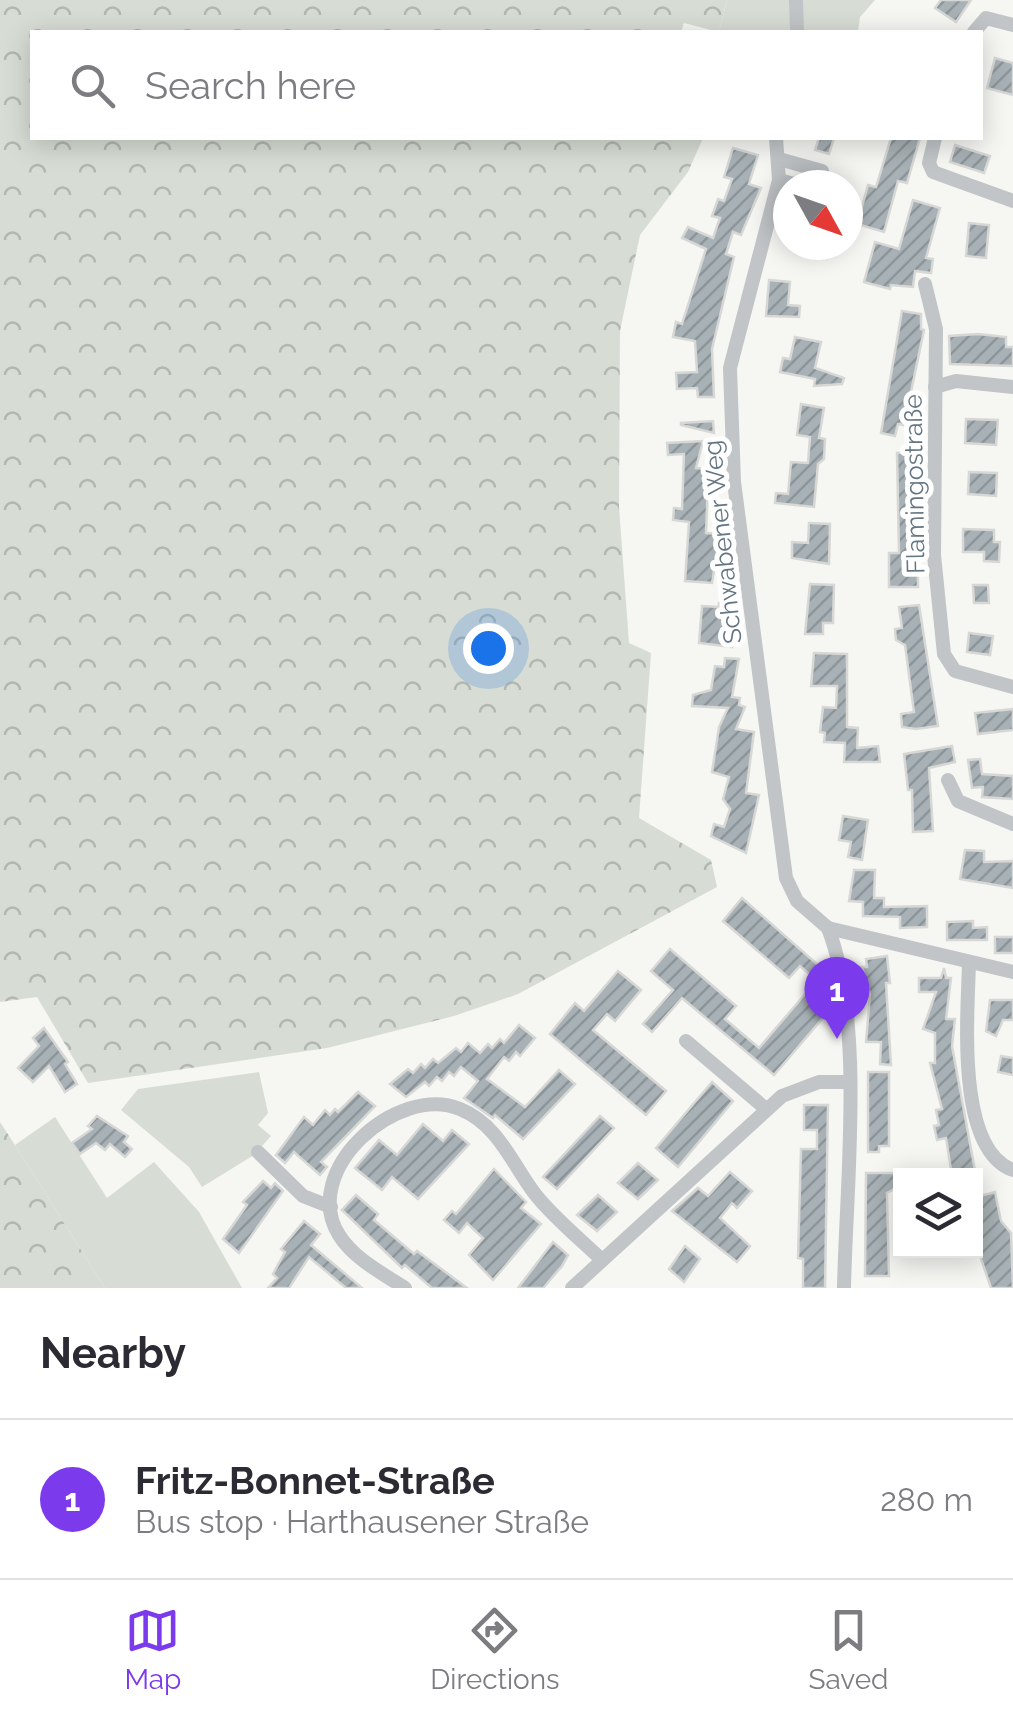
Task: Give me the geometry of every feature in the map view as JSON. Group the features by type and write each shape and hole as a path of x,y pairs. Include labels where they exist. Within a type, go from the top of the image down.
{"street":[{"path":"796,0 797,30"},
{"path":"976,30 986,18 1013,25"},
{"name":"Schwabener Weg","path":"776,140 779,170"},
{"path":"935,140 929,163 933,172 1013,201"},
{"path":"778,159 818,170"},
{"name":"Schwabener Weg","path":"773,202 737,333 730,378 734,482 786,878 797,902 828,928"},
{"name":"Flamingostraße","path":"925,284 936,329 934,555 944,654 950,665 1013,687"},
{"path":"935,388 956,381 1013,386"},
{"path":"948,780 958,801 1013,824"},
{"path":"844,1288 846,997 828,928 1013,972"},
{"path":"970,962 969,1074 977,1124 994,1159 1013,1170"},
{"path":"686,1041 766,1109"},
{"path":"572,1288 766,1109 795,1088 848,1082"},
{"path":"405,1288 352,1250 337,1232 331,1207 341,1165 373,1128 417,1107 447,1106 488,1127 537,1196 601,1259"},
{"path":"258,1152 303,1196 331,1207"}],"green space":[{"path":"0,0 727,0 720,30 684,23 682,30 30,30 30,140 702,140 688,172 640,235 620,331 619,507 629,643 651,653 639,818 711,860 717,887 518,994 454,1016 327,1048 88,1083 37,997 0,1002"},
{"path":"727,0 875,0 860,17 858,30 720,30"},
{"path":"259,1072 268,1113 258,1125 271,1136 254,1155 202,1187 189,1167 121,1110 138,1089"},
{"path":"55,1117 107,1198 154,1162 199,1212 242,1288 105,1288 15,1145"},
{"path":"0,1122 15,1145 105,1288 0,1288"}],"building":[{"path":"941,0 971,0 956,22 935,8"},
{"path":"995,58 1013,63 1013,95 987,88"},
{"path":"818,140 833,140 829,154 815,150"},
{"path":"890,140 919,140 907,183 898,181 884,232 863,226 868,185 876,187"},
{"path":"955,145 990,156 984,173 950,162"},
{"path":"733,148 758,155 749,184 761,188 741,235 733,232 726,254 734,257 712,349 714,397 698,397 697,388 677,389 676,373 697,372 695,341 673,337 676,322 682,324 706,249 682,238 688,227 713,238 720,218 712,216 718,199 724,201 732,179 724,177"},
{"path":"913,200 940,208 926,258 933,259 931,273 915,271 913,287 891,285 890,289 864,282 875,242 899,249"},
{"path":"969,223 989,225 986,258 966,256"},
{"path":"769,280 790,282 788,305 800,306 799,317 766,316"},
{"path":"902,311 921,314 924,330 904,425 898,424 895,436 881,433"},
{"path":"949,336 1006,337 1006,347 1013,347 1013,366 950,364"},
{"path":"795,337 821,342 815,368 844,378 842,384 814,386 815,379 780,372 783,358 790,359"},
{"path":"801,404 824,408 819,438 825,439 824,459 818,464 814,507 775,503 776,493 788,494 791,462 808,463 810,437 797,435"},
{"path":"966,419 998,420 996,445 965,443"},
{"path":"713,421 714,433 681,425 681,423"},
{"path":"703,441 696,468 714,469 712,482 708,482 706,533 720,534 712,583 685,581 689,522 673,520 674,508 682,509 684,454 668,455 667,443"},
{"path":"917,452 918,587 889,587 889,553 899,553 897,453"},
{"path":"969,472 997,473 996,496 968,494"},
{"path":"809,523 830,524 829,564 792,558 792,542 808,543"},
{"path":"963,529 994,530 994,542 1000,542 999,562 984,561 984,552 963,552"},
{"path":"810,584 834,585 833,623 823,623 823,634 805,634"},
{"path":"973,585 988,585 989,603 974,603"},
{"path":"719,603 730,604 726,633 734,634 732,647 699,643 702,606 719,607"},
{"path":"919,605 938,726 916,729 902,727 901,714 914,712 905,645 896,640 895,629 902,628 899,607"},
{"path":"969,633 993,636 990,655 967,652"},
{"path":"814,653 847,654 847,727 858,728 857,748 878,746 880,762 844,762 845,743 824,742 825,733 820,732 823,707 836,708 837,686 811,686"},
{"path":"725,658 739,659 732,697 740,698 739,705 745,707 736,729 754,732 746,793 759,795 746,853 711,836 714,824 724,827 730,809 723,799 729,777 712,772 719,727 728,708 692,706 693,695 711,690 715,666 724,667"},
{"path":"1013,709 1013,730 978,734 975,713"},
{"path":"952,746 955,762 929,768 933,831 913,832 912,790 908,790 904,754"},
{"path":"980,759 982,774 1013,776 1013,799 982,797 983,787 972,788 968,760"},
{"path":"843,816 868,820 862,860 848,857 851,842 839,840"},
{"path":"965,850 984,851 984,862 1013,861 1013,888 960,879"},
{"path":"854,870 875,870 874,898 884,898 884,907 927,906 927,927 900,928 900,917 863,916 863,902 849,901"},
{"path":"742,898 826,972 817,981 800,966 789,978 723,921"},
{"path":"973,921 973,928 987,927 987,940 947,940 947,922"},
{"path":"995,937 1013,937 1013,953 995,953"},
{"path":"670,949 736,1006 725,1019 759,1048 806,993 828,1012 774,1075 682,998 652,1032 643,1024 673,990 651,971"},
{"path":"887,956 891,1065 880,1064 881,1042 866,1042 870,994 862,967 867,967 866,959"},
{"path":"944,968 946,978 951,978 946,1019 955,1019 952,1046 975,1168 951,1168 946,1138 937,1140 934,1126 939,1125 936,1110 942,1109 930,1063 935,1063 935,1033 923,1029 936,992 919,992 919,978 941,978"},
{"path":"618,971 641,990 615,1021 607,1014 593,1030 666,1091 646,1115 550,1034 575,1003 584,1011"},
{"path":"990,1000 1013,1000 1013,1020 1003,1020 996,1036 986,1031"},
{"path":"519,1025 535,1038 520,1056 516,1052 509,1061 504,1057 487,1079 525,1107 559,1070 575,1084 523,1139 495,1115 493,1118 464,1098 478,1081 461,1067 454,1076 449,1072 442,1081 437,1077 429,1086 425,1082 406,1097 390,1084 408,1069 413,1073 433,1059 438,1063 456,1048 461,1052 468,1043 480,1053 500,1039 504,1043"},
{"path":"44,1028 68,1062 65,1064 77,1084 65,1092 49,1066 33,1082 18,1068 39,1046 33,1038"},
{"path":"1001,1056 1013,1058 1013,1075 998,1072"},
{"path":"868,1072 889,1072 889,1146 879,1146 879,1152 868,1152"},
{"path":"712,1082 733,1101 678,1167 656,1148"},
{"path":"358,1092 375,1106 321,1162 327,1167 320,1175 294,1152 285,1163 276,1155 304,1117 313,1125 325,1110 330,1115 335,1109 338,1112"},
{"path":"804,1105 828,1105 825,1288 803,1288 803,1259 798,1258 801,1149 817,1149 817,1130 804,1130"},
{"path":"97,1116 128,1136 124,1142 132,1149 125,1157 110,1144 105,1150 96,1143 80,1154 72,1143 92,1129 88,1126"},
{"path":"600,1116 614,1128 557,1189 543,1177"},
{"path":"423,1124 443,1141 452,1130 469,1144 418,1199 392,1177 382,1190 355,1168 379,1140 397,1155"},
{"path":"638,1163 658,1180 638,1199 618,1183"},
{"path":"494,1169 526,1202 521,1208 541,1224 493,1280 469,1255 483,1238 467,1223 459,1233 444,1220 452,1211 456,1214"},
{"path":"730,1172 752,1191 737,1208 732,1203 720,1218 750,1246 737,1262 672,1211 698,1188 708,1196"},
{"path":"866,1173 893,1173 893,1190 887,1193 889,1276 865,1276"},
{"path":"263,1181 271,1188 275,1183 283,1191 239,1253 223,1239 247,1205 243,1202"},
{"path":"995,1192 1001,1221 1011,1233 1013,1288 991,1288 981,1258 983,1195"},
{"path":"356,1195 378,1214 374,1220 414,1254 417,1251 467,1288 432,1288 405,1265 402,1268 342,1210"},
{"path":"598,1195 617,1212 597,1231 577,1215"},
{"path":"304,1221 320,1234 311,1245 362,1288 346,1288 309,1257 289,1288 268,1288 277,1278 273,1274 285,1252 281,1249"},
{"path":"553,1242 568,1255 562,1266 543,1288 518,1288"},
{"path":"685,1246 700,1259 684,1282 669,1269"}],"place":[{"name":"Fritz-Bonnet-Straße","path":"837,1039"}]}
